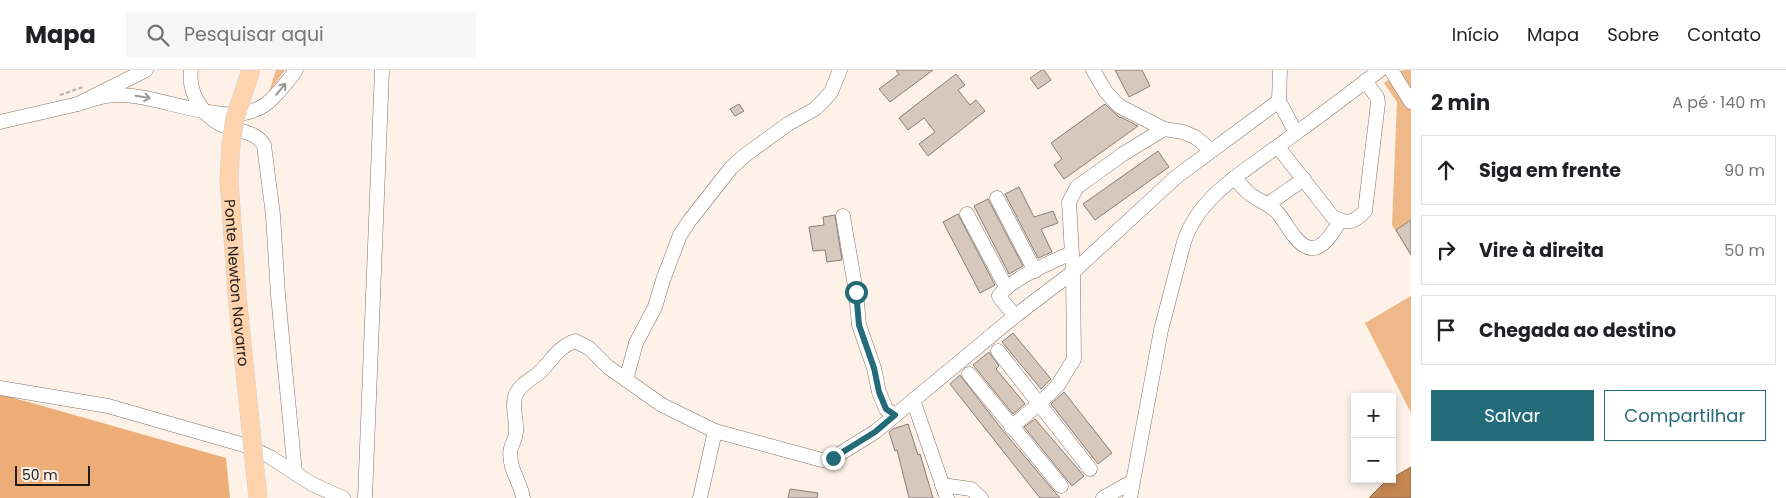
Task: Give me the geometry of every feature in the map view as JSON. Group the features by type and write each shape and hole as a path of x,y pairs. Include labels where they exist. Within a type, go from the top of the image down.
{"main road":[{"name":"Ponte Newton Navarro","path":"239,70 225,126 221,156 221,200 223,238 251,498"},
{"name":"Ponte Newton Navarro","path":"251,70 236,118 229,180 237,295 258,498"}],"street":[{"path":"78,104 146,70"},
{"path":"191,70 192,91 197,102 205,112 222,125 254,135 264,145 273,215 278,295 295,474"},
{"path":"0,122 105,96 126,95 158,100 205,112 234,114 250,112 264,106 278,94 296,70"},
{"path":"365,498 382,70"},
{"path":"626,380 636,343 655,307 680,236 690,220 709,194 744,156 788,124 815,109 823,101 831,92 840,70"},
{"path":"1093,70 1106,92 1119,106 1164,129 1183,132 1195,137 1211,150"},
{"path":"1280,70 1279,101 1296,133"},
{"path":"1130,498 1162,330 1184,242 1197,214 1234,178 1380,70"},
{"path":"1391,70 1411,102"},
{"path":"1278,147 1332,216 1347,223 1354,221 1365,211 1378,103 1377,97 1366,81"},
{"path":"523,498 511,464 509,448 516,435 514,404 516,393 528,380 540,372 564,345 575,340 589,348 608,367 662,405 715,431 822,460 833,458 875,432 1015,316 1073,272 1176,177 1279,101"},
{"path":"1011,427 1039,404 1058,385 1074,359 1073,272 1069,202 1077,187 1123,154 1164,129"},
{"path":"1234,178 1250,194 1268,204 1278,213 1302,246 1317,248 1324,243 1340,221"},
{"path":"1268,204 1304,179"},
{"path":"997,198 1035,271"},
{"path":"967,214 1006,287"},
{"path":"843,216 856,292 859,325 874,368 879,392 886,409 895,415"},
{"path":"1015,316 999,296 1006,287 1071,253"},
{"path":"998,351 1090,469"},
{"path":"970,374 1011,427 1061,486"},
{"path":"0,388 108,406 244,445 270,457 312,484 343,498"},
{"path":"913,400 945,492 971,489 981,498"},
{"path":"700,498 715,431"},
{"path":"1103,498 1133,481"}],"path":[{"path":"57,96 83,87"}],"shaded area":[{"path":"276,70 285,70 269,92"},
{"path":"1403,70 1411,70 1411,256 1392,225 1397,102 1384,83"},
{"path":"1411,296 1411,413 1365,323"},
{"path":"0,394 226,458 230,498 0,498"},
{"path":"1411,467 1411,498 1369,498 1384,483 1396,483 1396,476"}],"building":[{"path":"896,70 933,70 890,102 879,89 899,74"},
{"path":"1042,70 1051,80 1038,89 1030,78"},
{"path":"1115,70 1142,70 1150,86 1129,97"},
{"path":"956,74 965,85 958,90 970,105 976,100 985,111 928,156 919,144 935,132 924,118 908,130 899,118"},
{"path":"739,104 744,111 735,116 730,109"},
{"path":"1105,104 1120,118 1138,126 1064,179 1054,165 1062,159 1051,143"},
{"path":"1158,151 1169,167 1095,220 1083,204"},
{"path":"1019,187 1034,217 1053,211 1058,223 1041,229 1052,252 1038,258 1005,194"},
{"path":"988,199 1023,266 1009,274 974,206"},
{"path":"958,214 995,285 980,293 943,222"},
{"path":"835,215 842,260 827,262 825,250 813,251 809,227 824,225 823,217"},
{"path":"1411,220 1411,255 1396,230"},
{"path":"1013,333 1051,379 1041,389 1002,342"},
{"path":"989,352 999,366 996,369 1025,404 1013,414 973,365"},
{"path":"960,375 1004,432 1060,498 1040,498 950,384"},
{"path":"1064,392 1112,453 1098,464 1051,404"},
{"path":"1035,419 1084,476 1072,486 1024,427"},
{"path":"908,424 918,455 920,454 933,498 909,498 897,450 895,451 889,432"},
{"path":"790,489 818,493 817,498 788,498"}],"route":[{"path":"833,458 875,432 895,415 886,409 879,392 874,368 859,325 856,292"}]}
